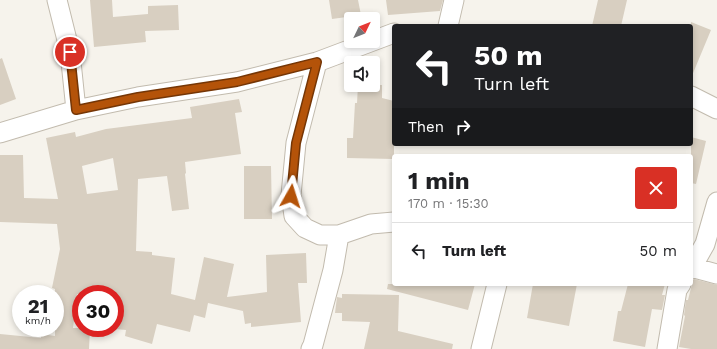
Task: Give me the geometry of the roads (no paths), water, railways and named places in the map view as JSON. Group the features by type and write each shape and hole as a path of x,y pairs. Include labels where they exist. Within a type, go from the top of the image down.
{"street":[{"path":"57,0 70,52 76,110"},
{"path":"448,24 454,0"},
{"path":"0,133 76,110 138,97 237,82 317,62 392,35"},
{"path":"317,62 296,143 291,196 294,216 305,228 320,235 339,234 371,224 392,222"},
{"path":"693,97 717,110"},
{"path":"693,266 705,244 717,202"},
{"path":"311,349 333,270 339,234"},
{"path":"693,268 717,274"},
{"path":"481,349 497,286"},
{"path":"667,349 677,290 680,286"}]}
